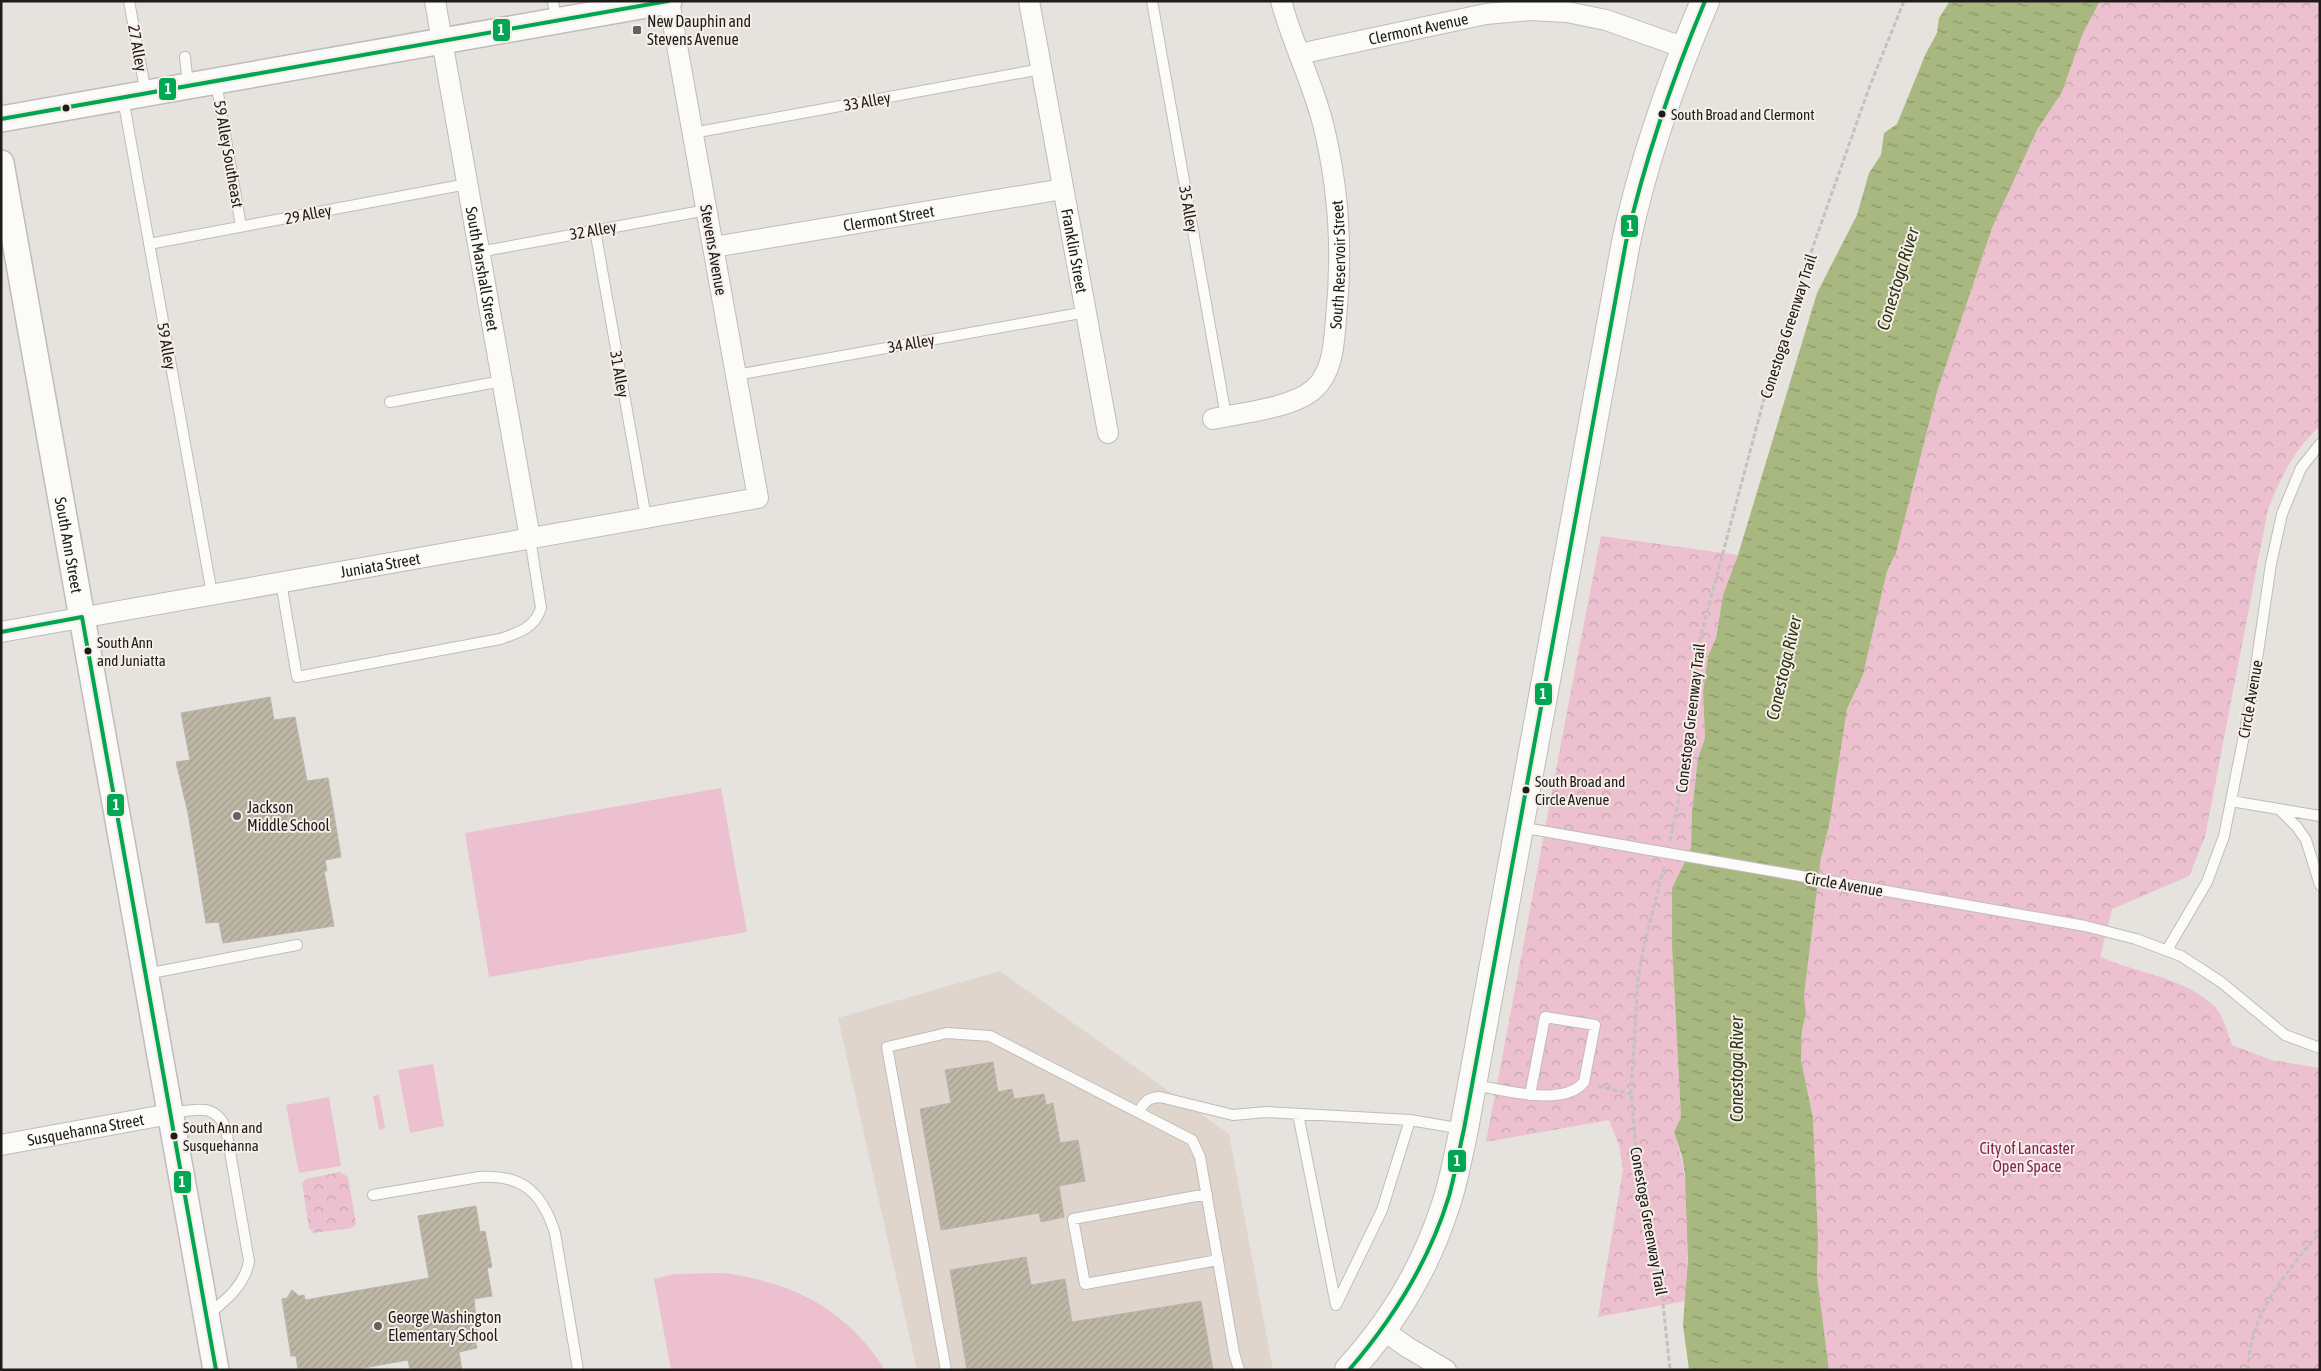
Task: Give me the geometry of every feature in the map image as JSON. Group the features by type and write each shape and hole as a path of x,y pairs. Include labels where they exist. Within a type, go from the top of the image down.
{"main road":[{"path":"1349,1370 1383,1330 1415,1282 1431,1247 1446,1206 1464,1129 1626,242 1651,143 1686,48 1706,1"}],"street":[{"name":"South Marshall Street","path":"435,1 530,538"},
{"path":"1,119 442,42 554,11 669,1"},
{"name":"Stevens Avenue","path":"669,1 758,498"},
{"name":"Franklin Street","path":"1029,1 1108,433"},
{"name":"South Reservoir Street","path":"1220,417 1297,401 1313,390 1324,379 1330,363 1334,338 1341,273 1340,232 1330,157 1322,118 1281,1"},
{"name":"Clermont Avenue","path":"1299,54 1486,14 1530,10 1567,12 1606,20 1686,48"},
{"name":"South Ann Street","path":"1,162 216,1370"},
{"name":"Clermont Street","path":"713,247 1063,189"},
{"name":"Juniata Street","path":"1,632 758,498"},
{"name":"Susquehanna Street","path":"1,1144 170,1114"},
{"path":"1383,1330 1446,1370"}],"lane":[{"name":"27 Alley","path":"129,1 134,96"},
{"name":"35 Alley","path":"1152,1 1220,417"},
{"path":"184,57 188,87"},
{"name":"33 Alley","path":"693,133 1042,69"},
{"name":"59 Alley Southeast","path":"216,82 241,226"},
{"name":"59 Alley","path":"134,96 149,244 212,594"},
{"name":"29 Alley","path":"149,244 467,184"},
{"name":"32 Alley","path":"479,252 706,210"},
{"name":"31 Alley","path":"595,230 646,518"},
{"name":"34 Alley","path":"736,375 1086,312"},
{"path":"390,402 502,381"},
{"name":"Circle Avenue","path":"2167,950 2206,882 2224,836 2251,700 2271,564 2282,514 2301,468 2320,444"},
{"path":"281,582 297,677 500,639 520,632 532,625 542,608 530,538"},
{"path":"2231,801 2320,816"},
{"path":"2280,810 2297,827 2306,840 2320,885"},
{"name":"Circle Avenue","path":"1519,827 2085,926 2167,950 2181,956 2221,982 2285,1035 2320,1048"},
{"path":"146,974 297,944"},
{"path":"1472,1085 1530,1095 1567,1094 1578,1089 1584,1082 1595,1025 1545,1017 1530,1095"},
{"path":"946,1370 887,1047 947,1033 990,1036 1139,1111 1192,1140 1200,1157 1239,1370"},
{"path":"1139,1111 1145,1102 1151,1098 1160,1097 1233,1114 1266,1112 1410,1120 1464,1129"},
{"path":"170,1114 209,1110 218,1114 223,1122 226,1129 248,1249 247,1272 238,1287 206,1317"},
{"path":"1298,1114 1336,1305 1382,1210 1410,1120"},
{"path":"373,1195 487,1176 513,1180 526,1186 540,1199 548,1213 554,1233 578,1370"},
{"path":"1207,1194 1073,1219 1085,1284 1218,1260"}],"path":[{"name":"Conestoga Greenway Trail","path":"1670,844 1689,752 1689,712 1694,661 1779,342 1869,88 1904,1"},
{"name":"Conestoga Greenway Trail","path":"1665,863 1644,945 1638,980 1631,1094 1638,1170 1662,1295 1670,1370"},
{"path":"1598,1086 1631,1094"},
{"path":"2248,1370 2252,1336 2262,1308 2320,1232"}],"shaded area":[{"path":"1000,971 1229,1134 1273,1370 917,1370 838,1018"}],"green space":[{"name":"City of Lancaster Open Space","path":"2100,1 2320,1 2320,426 2295,454 2278,485 2268,509 2205,837 2189,876 2112,909 2100,957 2174,982 2202,996 2220,1014 2232,1045 2271,1060 2320,1068 2320,1370 1829,1370 1817,1276 1818,1238 1813,1118 1801,1060 1802,1030 1806,1014 1804,995 1821,858 1829,826 1847,709 1863,675 1887,571 1896,552 1937,392 1992,228 2037,130 2062,92 2083,33"},
{"path":"1601,536 1738,555 1723,595 1716,638 1708,656 1703,691 1705,738 1698,758 1692,811 1691,849 1672,888 1672,946 1681,1117 1674,1132 1684,1173 1688,1216 1688,1259 1685,1301 1598,1317 1623,1170 1619,1145 1609,1120 1486,1142"},
{"path":"721,788 747,932 489,977 465,833"},
{"path":"433,1064 444,1126 410,1133 398,1070"},
{"path":"379,1095 385,1128 379,1130 373,1096"},
{"path":"329,1097 341,1166 299,1173 286,1105"},
{"path":"340,1172 348,1177 356,1224 352,1228 313,1233 309,1228 302,1183 306,1179"},
{"path":"723,1273 772,1283 816,1302 853,1330 885,1370 671,1370 654,1279 675,1274"}],"water":[{"name":"Conestoga River","path":"1950,1 2100,1 2083,33 2062,92 2037,130 1992,228 1937,392 1896,553 1887,571 1863,675 1847,709 1829,826 1821,858 1804,995 1806,1014 1802,1030 1801,1060 1813,1118 1818,1238 1817,1276 1829,1370 1689,1370 1683,1325 1688,1259 1685,1175 1682,1156 1674,1132 1681,1117 1672,946 1672,888 1691,849 1692,811 1698,758 1705,738 1703,691 1708,656 1716,638 1723,595 1738,555 1817,293 1857,215 1869,173 1881,155 1884,133 1897,124 1926,53 1937,33 1939,18"}],"building":[{"path":"270,697 274,720 295,717 307,781 328,778 341,857 325,860 327,871 324,871 334,926 223,943 219,922 206,923 188,813 176,762 190,760 181,713"},
{"path":"993,1062 998,1092 1012,1089 1014,1099 1044,1094 1046,1105 1053,1103 1060,1143 1078,1140 1085,1181 1059,1186 1064,1217 1041,1222 1039,1213 941,1230 920,1109 951,1103 945,1070"},
{"path":"476,1206 480,1232 485,1231 492,1267 487,1268 492,1296 474,1299 478,1340 475,1340 477,1348 459,1352 462,1370 410,1370 408,1360 352,1370 298,1370 296,1356 291,1356 282,1299 287,1298 292,1290 299,1296 304,1295 305,1300 429,1278 418,1216"},
{"path":"1026,1257 1031,1285 1065,1279 1072,1322 1201,1301 1213,1370 967,1370 950,1270"}],"transit line":[{"name":"1","path":"1,119 668,1"},
{"name":"1","path":"1349,1370 1381,1330 1408,1288 1431,1244 1449,1196 1464,1129 1626,242 1633,211 1660,120 1681,60 1705,1"},
{"name":"1","path":"82,617 216,1370"},
{"name":"1","path":"1,632 82,617"}],"place":[{"name":"New Dauphin and Stevens Avenue","path":"637,30"},
{"name":"South Broad and Clermont","path":"1662,114"},
{"name":"South Ann and Juniatta","path":"88,651"},
{"name":"South Broad and Circle Avenue","path":"1526,790"},
{"name":"Jackson Middle School","path":"237,816"},
{"name":"South Ann and Susquehanna","path":"174,1136"},
{"name":"George Washington Elementary School","path":"378,1326"}]}
